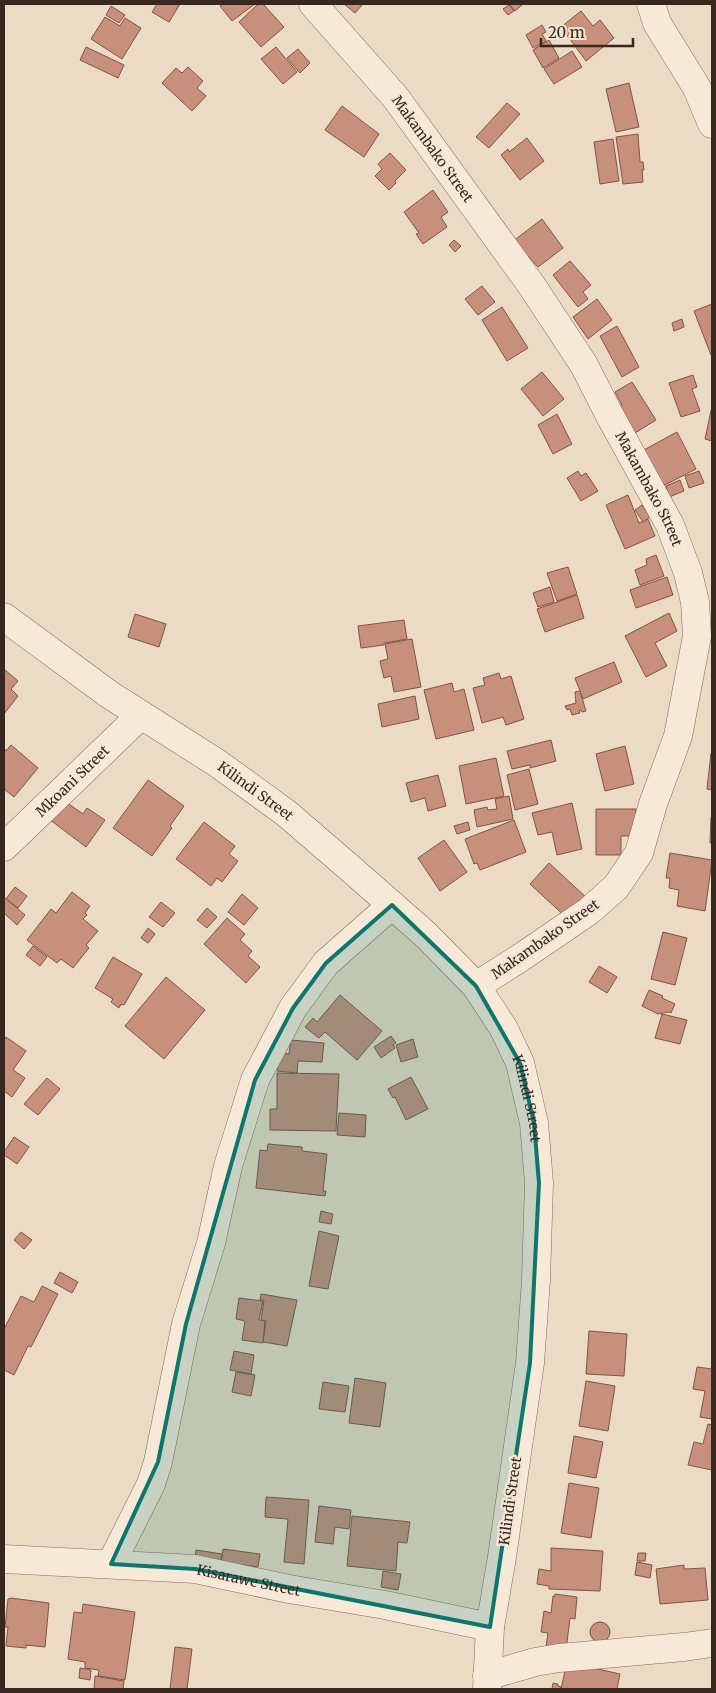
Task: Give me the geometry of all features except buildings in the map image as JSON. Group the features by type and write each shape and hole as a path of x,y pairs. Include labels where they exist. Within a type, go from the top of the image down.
{"street":[{"name":"Makambako Street","path":"313,4 396,98 532,286 584,365 670,526 688,574 695,602 697,636 704,642 678,736 653,804 639,853 616,888 589,911 476,986"},
{"path":"651,4 657,23 697,88 712,124"},
{"name":"Kilindi Street","path":"4,617 110,695 217,763 286,814 426,935 476,986 504,1028 520,1064 534,1123 539,1183 536,1280 530,1364 490,1627 487,1682"},
{"name":"Mkoani Street","path":"4,846 141,715"},
{"path":"111,1564 151,1484 158,1462 186,1324 211,1243 228,1166 255,1080 293,1008 326,963 392,906"},
{"name":"Kisarawe Street","path":"4,1558 195,1569 490,1627"},
{"path":"487,1682 535,1662 712,1643"}],"highlighted area":[{"path":"392,905 476,986 520,1063 534,1123 539,1183 530,1363 490,1627 195,1569 111,1564 158,1462 186,1324 255,1080 293,1008 326,963"}]}
